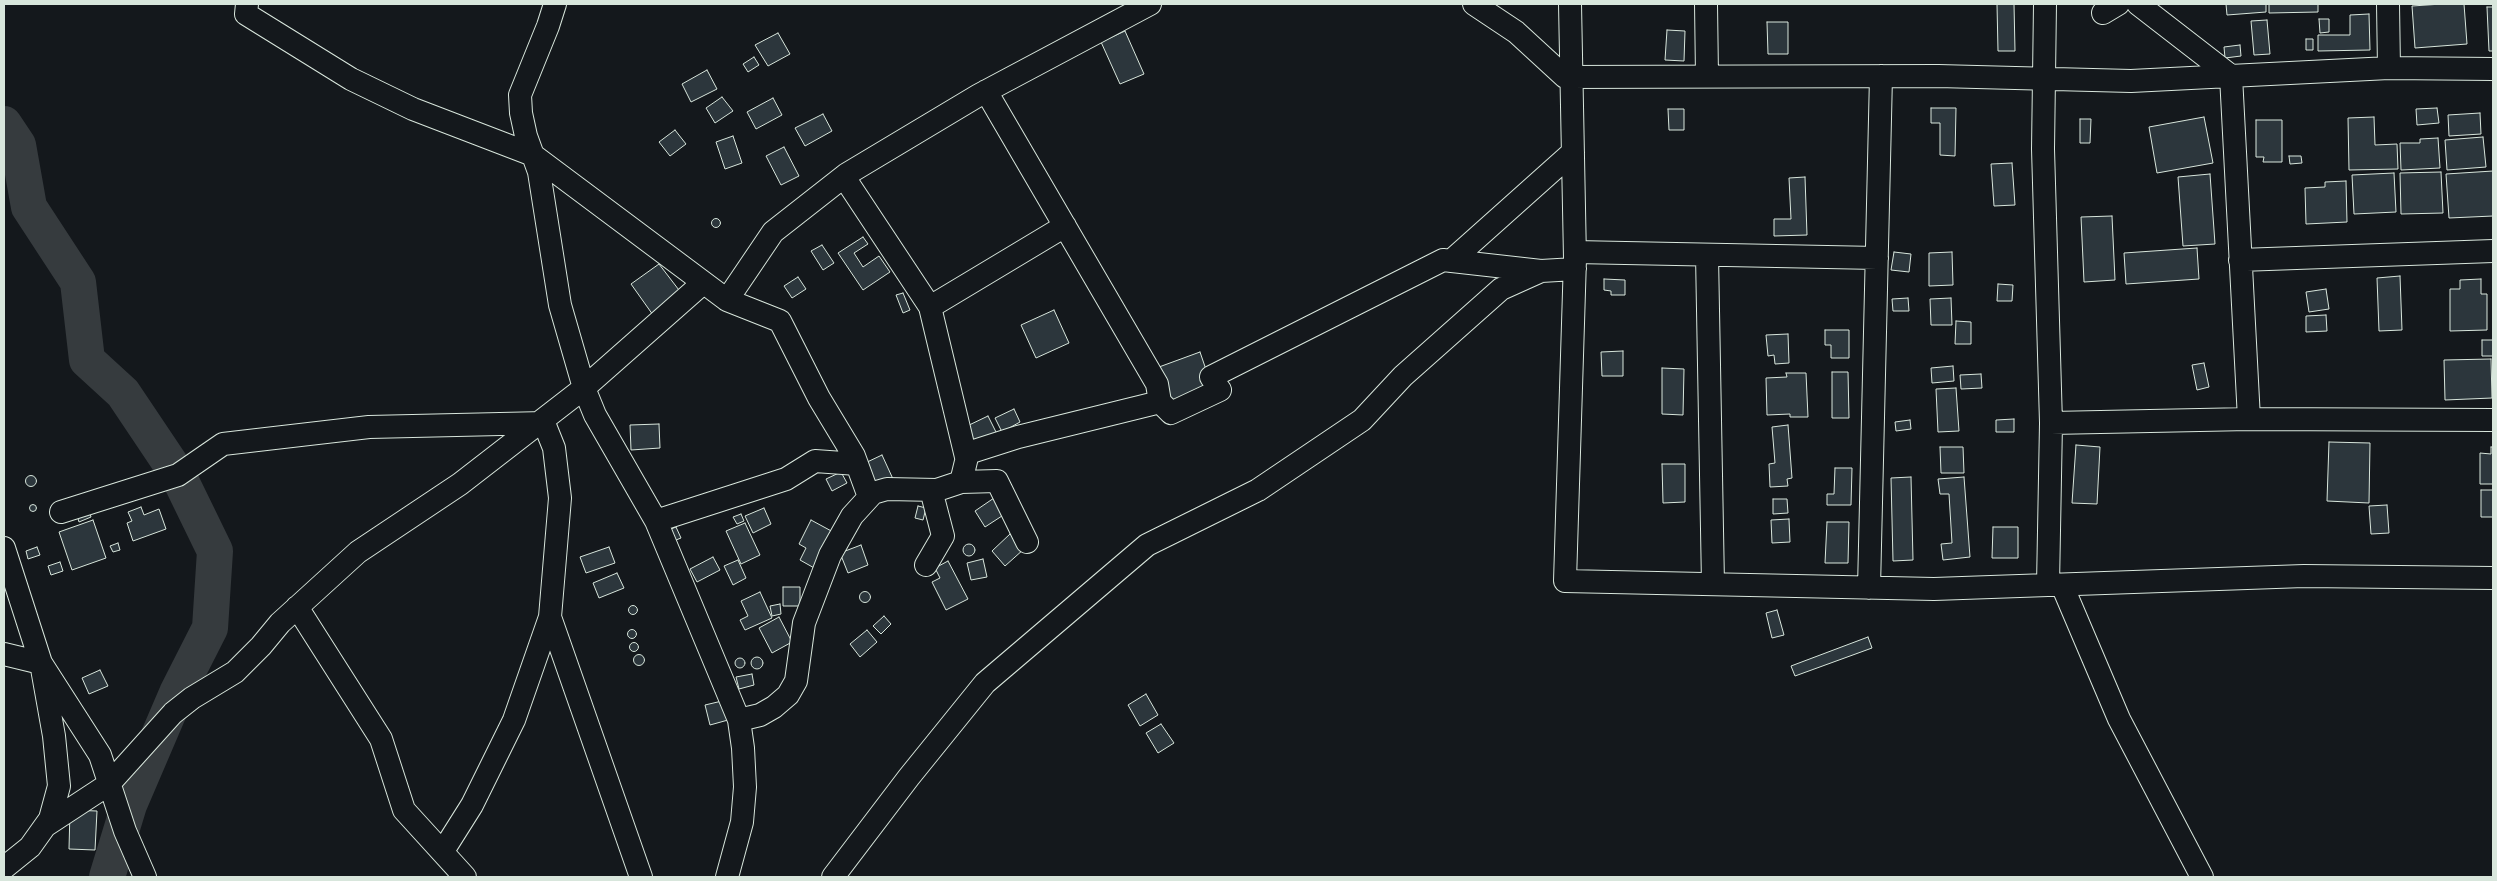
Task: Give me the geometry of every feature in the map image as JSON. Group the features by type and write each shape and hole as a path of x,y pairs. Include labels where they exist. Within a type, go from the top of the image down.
{"street":[{"path":"247,4 246,14 351,79 413,109 533,155 727,300 780,321 819,398 857,464 869,496"},
{"path":"554,4 548,26 520,94 521,113 539,172 560,304 584,388 595,415 656,521 739,720 743,748 744,796 742,822 727,877"},
{"path":"727,300 773,232 844,177 986,91 1150,4"},
{"path":"1474,4 1516,32 1565,76 1882,76 2131,81 2389,68 2493,69"},
{"path":"1570,4 1575,260 1565,581 1934,589 2304,576 2493,578"},
{"path":"1706,4 1707,76"},
{"path":"2045,4 2043,149 2055,585 2119,720 2202,877"},
{"path":"2138,4 2231,76 2249,420"},
{"path":"2388,4 2389,68"},
{"path":"1869,588 1882,76"},
{"path":"986,91 1157,384 1160,402 1171,413 1220,390 1211,377 1443,260 1541,270"},
{"path":"1451,261 1573,152"},
{"path":"844,177 930,307 966,457 961,482"},
{"path":"930,307 1064,226"},
{"path":"2240,260 2493,251"},
{"path":"833,877 909,777 985,683 1147,544 1258,490 1362,420 1403,376 1501,289 1541,270 1575,260 1707,255 1877,258"},
{"path":"1707,255 1714,584"},
{"path":"44,826 109,784 173,713 192,698 235,672 297,607 358,552 460,484 584,388 703,283"},
{"path":"966,457 968,453 1018,437 1160,402"},
{"path":"2051,423 2249,420 2493,420"},
{"path":"61,512 178,475 224,444 369,427 544,423 554,448 560,498 550,617 514,720 472,805 443,851"},
{"path":"656,521 786,479 815,461 857,464"},
{"path":"739,720 760,715 774,707 788,695 796,681 804,623 830,556 852,516 869,496 887,489 931,490 961,482 997,480 1027,542"},
{"path":"926,564 943,536 931,490"},
{"path":"4,548 41,663 54,736 59,786 50,818 30,847 4,868"},
{"path":"297,607 381,739 404,810 465,877"},
{"path":"550,617 641,877"},
{"path":"4,654 41,663 100,755 125,832 146,877"}],"building":[{"path":"1997,4 2014,4 2015,51 1998,51"},
{"path":"2226,4 2266,4 2266,12 2227,15"},
{"path":"2269,4 2318,4 2318,12 2269,13"},
{"path":"2464,4 2467,44 2415,48 2412,6"},
{"path":"2487,7 2493,7 2493,51 2489,51"},
{"path":"2369,14 2370,50 2318,51 2318,35 2350,35 2350,15"},
{"path":"2319,19 2329,19 2329,32 2320,33"},
{"path":"2267,20 2270,54 2254,55 2251,21"},
{"path":"1767,22 1788,22 1788,54 1768,54"},
{"path":"1667,30 1685,31 1684,61 1665,60"},
{"path":"1125,31 1144,74 1120,84 1101,42"},
{"path":"778,33 790,54 768,66 755,45"},
{"path":"2306,39 2313,39 2313,50 2306,50"},
{"path":"2240,45 2241,56 2225,58 2224,47"},
{"path":"754,57 759,65 748,72 743,64"},
{"path":"707,70 717,89 691,102 682,84"},
{"path":"722,97 733,111 715,123 706,108"},
{"path":"773,98 782,115 756,129 747,112"},
{"path":"1931,108 1956,108 1955,156 1940,155 1940,123 1931,123"},
{"path":"2437,108 2439,123 2417,125 2416,109"},
{"path":"1668,109 1684,109 1684,130 1669,130"},
{"path":"2480,113 2481,134 2449,136 2448,115"},
{"path":"823,114 832,131 805,146 795,128"},
{"path":"2204,117 2213,163 2157,173 2149,127"},
{"path":"2374,117 2375,145 2397,144 2398,169 2349,170 2348,118"},
{"path":"2080,119 2091,119 2090,143 2080,143"},
{"path":"2256,120 2282,120 2282,162 2263,162 2264,157 2256,157"},
{"path":"675,130 686,144 670,156 659,142"},
{"path":"733,136 742,163 725,169 716,142"},
{"path":"2483,137 2486,167 2447,170 2445,140"},
{"path":"2438,138 2440,168 2401,170 2400,143 2420,143 2420,139"},
{"path":"784,147 799,176 781,185 766,156"},
{"path":"2289,156 2301,156 2302,163 2290,164"},
{"path":"2012,163 2015,205 1994,206 1991,164"},
{"path":"2493,171 2493,216 2449,218 2446,174"},
{"path":"2441,172 2443,213 2401,214 2400,173"},
{"path":"2394,173 2396,212 2354,214 2352,175"},
{"path":"2210,174 2215,244 2183,246 2178,177"},
{"path":"1805,177 1807,235 1774,236 1774,219 1791,219 1789,178"},
{"path":"2346,181 2347,222 2306,224 2305,188 2325,187 2325,182"},
{"path":"2112,216 2115,280 2084,282 2081,217"},
{"path":"716,219 720,223 716,227 712,223"},
{"path":"863,237 868,244 854,253 863,267 879,256 890,272 863,290 838,253"},
{"path":"822,245 834,263 823,270 811,251"},
{"path":"2197,248 2199,279 2126,284 2124,253"},
{"path":"1894,252 1911,254 1909,272 1891,270"},
{"path":"1952,252 1953,285 1929,286 1929,253"},
{"path":"659,264 682,294 653,315 631,284"},
{"path":"2400,276 2402,330 2379,331 2377,278"},
{"path":"798,277 806,289 792,298 784,286"},
{"path":"1604,279 1625,280 1625,295 1611,295 1611,291 1604,290"},
{"path":"2481,279 2481,294 2487,294 2487,330 2450,331 2450,289 2460,289 2460,280"},
{"path":"1998,284 2013,285 2012,301 1997,301"},
{"path":"2326,289 2329,309 2309,312 2306,292"},
{"path":"903,293 910,310 903,313 896,295"},
{"path":"1908,298 1909,311 1893,311 1892,299"},
{"path":"1951,298 1952,325 1931,325 1930,299"},
{"path":"1054,310 1069,343 1036,358 1021,325"},
{"path":"2326,315 2327,331 2306,332 2306,316"},
{"path":"1956,321 1971,322 1971,344 1955,344"},
{"path":"1825,330 1849,330 1849,358 1831,358 1831,345 1825,345"},
{"path":"1788,334 1789,363 1775,364 1774,355 1768,356 1766,335"},
{"path":"2482,340 2493,340 2493,356 2482,356"},
{"path":"1623,351 1623,376 1602,376 1601,352"},
{"path":"1200,352 1213,390 1172,404 1159,367"},
{"path":"2491,359 2492,398 2445,400 2444,360"},
{"path":"2204,363 2209,387 2197,390 2192,365"},
{"path":"1953,366 1954,381 1932,383 1931,368"},
{"path":"1662,368 1684,369 1683,415 1662,414"},
{"path":"1832,372 1848,372 1849,418 1832,418"},
{"path":"1786,373 1806,373 1808,417 1790,417 1790,414 1767,415 1766,378 1787,377"},
{"path":"1981,374 1982,388 1961,389 1960,375"},
{"path":"1956,388 1959,431 1938,432 1936,389"},
{"path":"1014,409 1020,422 1002,432 995,418"},
{"path":"988,416 998,436 975,447 965,427"},
{"path":"2014,419 2014,432 1996,432 1996,420"},
{"path":"1910,420 1911,429 1896,431 1895,422"},
{"path":"659,424 660,448 631,450 630,425"},
{"path":"1788,425 1792,478 1787,479 1788,486 1770,487 1769,464 1775,463 1772,427"},
{"path":"2329,442 2370,443 2369,503 2327,501"},
{"path":"2076,445 2100,447 2097,504 2072,503"},
{"path":"1940,447 1963,447 1964,473 1941,473"},
{"path":"2491,447 2493,447 2493,484 2480,484 2480,453 2491,454"},
{"path":"882,455 893,479 874,487 863,464"},
{"path":"1662,464 1685,464 1685,502 1663,503"},
{"path":"1835,468 1852,468 1851,505 1827,505 1827,494 1834,494"},
{"path":"841,472 847,483 832,491 826,479"},
{"path":"31,475 37,481 31,487 25,481"},
{"path":"1911,477 1913,560 1893,561 1891,478"},
{"path":"1964,477 1970,557 1943,560 1941,544 1952,543 1949,494 1940,494 1938,479"},
{"path":"2481,490 2493,490 2493,517 2481,517"},
{"path":"994,498 1005,514 985,527 975,511"},
{"path":"1773,499 1787,499 1788,513 1773,514"},
{"path":"33,504 37,508 33,512 29,508"},
{"path":"2387,505 2389,533 2371,534 2369,506"},
{"path":"918,506 926,508 923,520 915,518"},
{"path":"141,507 144,515 159,509 166,529 133,541 127,523 132,521 128,512"},
{"path":"764,508 771,524 753,533 745,516"},
{"path":"89,510 91,517 79,522 77,515"},
{"path":"741,514 744,521 737,524 733,517"},
{"path":"1789,519 1790,542 1772,543 1771,520"},
{"path":"93,520 106,558 72,570 59,532"},
{"path":"811,520 835,533 816,569 800,560 806,548 799,544"},
{"path":"1827,522 1849,522 1848,563 1825,563"},
{"path":"745,523 760,555 741,564 726,531"},
{"path":"676,527 681,538 671,542 666,531"},
{"path":"1993,527 2018,527 2018,558 1992,558"},
{"path":"1010,534 1024,549 1005,566 992,551"},
{"path":"118,543 120,550 113,552 110,546"},
{"path":"969,544 975,550 969,556 963,550"},
{"path":"861,545 868,565 848,573 840,553"},
{"path":"37,547 40,555 28,559 26,551"},
{"path":"609,547 615,563 586,573 580,557"},
{"path":"713,557 720,570 697,582 690,569"},
{"path":"983,559 987,577 971,580 967,563"},
{"path":"738,560 746,578 733,585 724,566"},
{"path":"948,561 968,599 946,610 932,582 940,578 935,568"},
{"path":"60,562 63,571 51,575 48,566"},
{"path":"617,573 624,588 599,598 593,583"},
{"path":"783,587 800,587 800,606 783,606"},
{"path":"865,591 871,597 865,603 859,597"},
{"path":"760,592 772,618 745,630 740,620 748,616 741,601"},
{"path":"780,604 781,614 772,616 770,606"},
{"path":"633,606 637,610 633,614 629,610"},
{"path":"1777,610 1784,635 1772,638 1766,613"},
{"path":"884,616 891,624 881,634 873,626"},
{"path":"779,617 792,642 772,653 759,628"},
{"path":"632,629 637,634 632,639 627,634"},
{"path":"867,630 877,642 860,657 850,644"},
{"path":"1868,637 1872,648 1795,676 1791,666"},
{"path":"634,643 638,647 634,651 630,647"},
{"path":"637,655 641,655 644,660 643,664 637,665 634,662 634,658"},
{"path":"755,657 759,657 763,663 759,669 755,669 751,665 751,661"},
{"path":"738,658 742,658 745,663 744,667 738,668 735,665 735,661"},
{"path":"100,670 108,686 89,694 82,678"},
{"path":"752,674 754,685 739,689 736,677"},
{"path":"1146,694 1158,715 1140,726 1128,705"},
{"path":"722,701 728,720 710,725 705,705"},
{"path":"1161,724 1174,743 1158,753 1146,733"},
{"path":"70,810 97,811 95,850 69,849"}],"waterway":[{"path":"4,124 18,145 29,207 78,282 87,360 123,393 178,475 215,551 210,628 177,693 129,805 107,877"}]}
